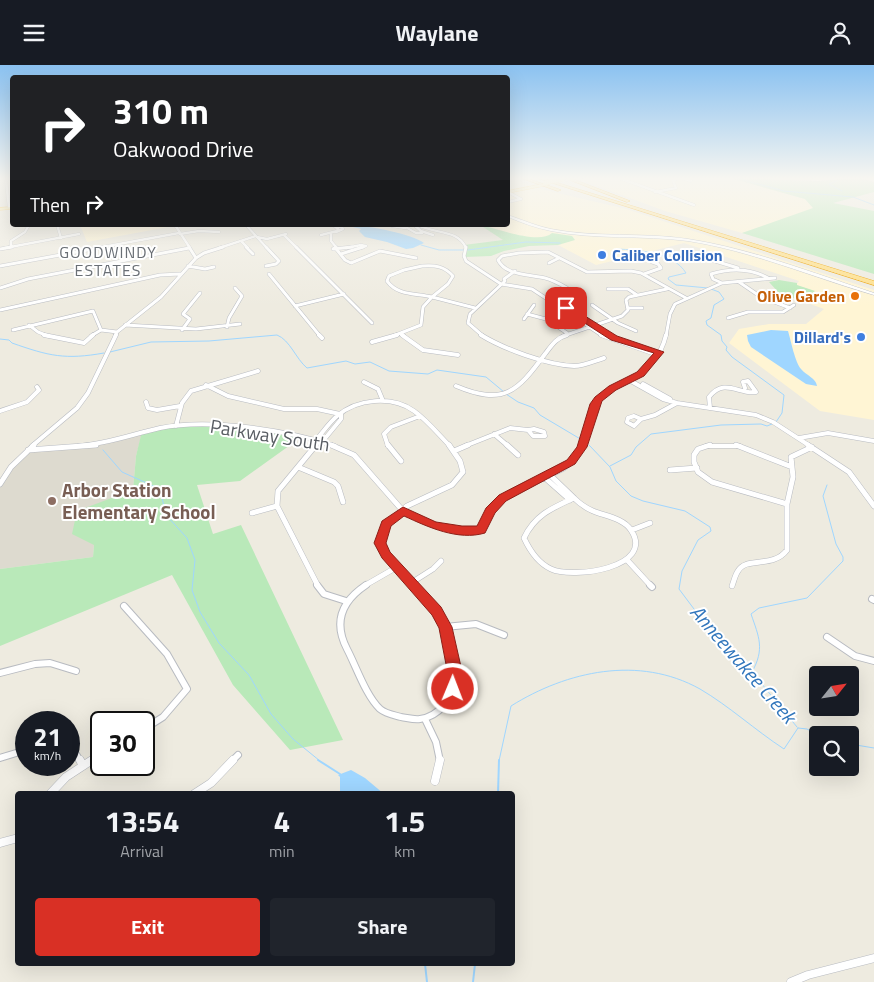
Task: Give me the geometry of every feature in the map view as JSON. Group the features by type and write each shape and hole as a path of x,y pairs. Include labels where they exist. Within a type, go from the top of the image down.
{"highway":[{"path":"674,221 706,230"},
{"path":"676,221 874,283"},
{"path":"685,221 874,279"}],"main road":[{"path":"520,221 535,227 560,233 649,236 700,242 740,251 874,294"},
{"path":"797,269 829,281 833,287 853,287"}],"street":[{"path":"11,246 11,241 25,232 28,227"},
{"path":"58,227 61,238"},
{"path":"176,227 196,258"},
{"path":"248,227 279,261 278,263 266,266"},
{"path":"321,235 338,229 335,227"},
{"path":"400,227 408,228 416,233 462,241"},
{"path":"416,227 423,233"},
{"path":"422,227 451,234 462,241 466,247 465,260 503,282 535,290 613,341 659,354"},
{"path":"423,233 429,230"},
{"path":"0,266 179,233 198,231 219,232"},
{"path":"333,232 331,240 336,247 333,249 337,250 351,263 380,251 416,258"},
{"path":"0,249 79,234"},
{"path":"0,484 11,467 28,450 77,408 88,393 118,332 161,297 180,274 196,258 204,253 256,237 267,239 285,235 372,323"},
{"path":"242,242 253,254"},
{"path":"337,250 362,245 366,246 341,254"},
{"path":"0,288 28,279 189,248"},
{"path":"688,250 695,255 768,278"},
{"path":"528,274 503,267 498,263 498,258 511,254 543,251 560,257 575,267 591,273 632,271 644,274 667,289 686,298"},
{"path":"549,263 560,257"},
{"path":"644,274 661,268 652,261"},
{"path":"372,342 401,334 421,325 423,307 452,279 452,274 446,269 434,265 397,272 387,278 382,277"},
{"path":"188,266 205,269 214,267"},
{"path":"503,267 548,279 567,288"},
{"path":"722,283 713,279 711,274 723,270 741,269"},
{"path":"516,272 475,308 468,317 470,327 475,332 514,349 576,366 604,358"},
{"path":"0,310 151,277 180,274"},
{"path":"269,274 322,338"},
{"path":"387,278 387,283 393,289 400,292 432,297 475,308"},
{"path":"572,499 539,515 530,524 524,538 532,555 558,572 574,573 628,561 634,554 635,542 632,530 616,518 584,507 572,499 547,476 566,465 578,455 598,399 649,367 659,354 663,347 672,307 675,304 722,283 775,278"},
{"path":"739,281 761,297 790,308"},
{"path":"227,327 229,319 242,296 235,288"},
{"path":"608,289 628,289 637,295"},
{"path":"456,386 481,395 498,395 512,391 521,386 553,341 566,333 625,314 628,307 626,300 637,295 667,289"},
{"path":"182,330 190,319 184,314 200,293"},
{"path":"295,306 344,294"},
{"path":"524,319 534,305"},
{"path":"592,305 636,331"},
{"path":"728,318 742,313 783,312 794,305"},
{"path":"628,307 642,308"},
{"path":"12,330 93,311 101,330"},
{"path":"527,313 546,319 566,333"},
{"path":"125,325 182,330 227,327 240,324"},
{"path":"29,325 31,330 38,333 84,343 92,334 101,330 118,332"},
{"path":"401,334 423,350 458,355"},
{"path":"176,426 180,406 185,396 191,391 258,371"},
{"path":"631,379 662,399 756,415 773,422 849,472 874,506"},
{"path":"364,382 379,388 382,392 383,401"},
{"path":"206,385 228,396 284,409 317,409 341,414 360,404 383,401 405,406 420,415 454,451 463,465 463,472 459,478 452,485 407,506 386,524 380,543 386,555 397,567 411,583 437,611 446,627 457,680 449,698 441,709 425,719 390,715 376,705 341,636 339,615 346,601 358,590 397,567"},
{"path":"0,411 16,407 32,399 39,390 37,387"},
{"path":"710,408 709,397 712,392 727,388 745,388"},
{"path":"146,403 148,408 157,410 180,406"},
{"path":"641,419 655,415 677,403"},
{"path":"341,414 341,419 319,441 278,491 277,506 302,559 324,594 346,601"},
{"path":"401,461 387,443 384,434 391,427 420,415"},
{"name":"Parkway South","path":"28,450 98,445 176,426 214,424 236,426 335,445 354,455 403,511 434,525 480,531 490,511 503,498 547,476"},
{"path":"454,451 510,428 528,430"},
{"path":"799,438 816,432 826,431 874,441"},
{"path":"494,435 518,455"},
{"path":"788,504 712,481 698,472 694,455 698,449 710,445 741,446 792,467"},
{"path":"732,585 742,565 778,560 787,550 788,504 793,477 791,457 812,447"},
{"path":"298,467 334,482 338,486 343,502"},
{"path":"670,470 697,468"},
{"path":"252,513 277,506"},
{"path":"632,530 650,523"},
{"path":"411,583 433,569 441,561"},
{"path":"628,561 652,587"},
{"path":"124,606 167,653 187,689 163,717 155,722"},
{"path":"446,627 468,622 481,624 504,635"},
{"path":"827,637 841,648 866,660 874,661"},
{"path":"0,673 35,664 50,663 76,671"},
{"path":"425,719 439,749 441,769 435,781"},
{"path":"0,758 15,753"},
{"path":"199,791 211,783 238,755"},
{"path":"80,761 83,766"},
{"path":"53,791 66,777 90,761"},
{"path":"0,843 15,839"},
{"path":"791,982 808,975 874,958"}],"shaded area":[{"path":"510,221 662,221 874,290 874,420 820,411 729,343 739,329 769,324 806,324 824,309 802,301 814,291 796,285 799,281 684,243 596,265 558,245 562,244 514,235 488,227 510,227"},
{"path":"699,221 779,221 742,233"},
{"path":"81,227 168,227 87,242"},
{"name":"Arbor Station Elementary School","path":"142,433 136,456 133,490 94,545 93,557 0,569 0,484 28,450 98,445"}],"green space":[{"path":"777,221 874,221 874,274 742,233"},
{"path":"483,227 528,237 546,236 552,233 572,236 575,240 558,245 529,246 504,251 491,256 464,257 464,245 503,240"},
{"path":"779,280 797,283 797,285 815,291 802,301 779,293 769,282"},
{"path":"206,424 300,438 240,481 197,485 213,534 241,525 343,740 290,750 233,685 172,575 0,646 0,569 93,557 94,545 72,534 77,511 133,490 136,456 142,431"}],"water":[{"path":"353,227 379,229 424,243 406,249 365,237 359,231 361,229"},
{"path":"771,330 788,331 799,366 815,381 817,386 806,384 751,347 747,335"},
{"path":"351,770 365,778 380,791 340,791 340,777 338,775"}],"waterway":[{"path":"468,250 526,242 560,243"},
{"path":"421,245 439,250 464,250"},
{"path":"617,249 656,254"},
{"path":"656,254 673,261 686,273 669,277 668,279 676,285 708,288"},
{"path":"711,289 719,292 724,299 714,305 711,318 706,321 707,325 721,335 722,341 727,347 726,350 732,357 784,395 782,413 776,422"},
{"path":"110,352 151,342 209,341 277,335 286,341 307,368 346,361 355,364 370,362 389,371 428,374 437,370 486,377 504,392"},
{"path":"0,339 9,340 12,343 57,356 104,353"},
{"path":"506,394 518,402 534,408 540,415 582,440"},
{"name":"Anneewakee Creek","path":"610,466 631,455 636,447 651,434 721,425 761,424 767,426 772,424"},
{"name":"Anneewakee Creek","path":"589,445 610,467 616,481 631,496 643,501 685,511 710,527 711,531 698,540 682,571 679,589 715,637 752,672"},
{"path":"103,450 122,472 160,489 166,515 187,538 195,560 192,590 200,612 219,643 249,675 271,714 293,739 320,761"},
{"path":"752,672 760,650 751,614 759,608 807,598 843,561 843,557 836,544 823,496 827,485"},
{"name":"Anneewakee Creek","path":"499,761 511,706 556,684 579,676 604,672 628,670 653,672 677,679 711,696 784,749 798,728 809,730"},
{"name":"Anneewakee Creek","path":"752,672 797,727"},
{"path":"859,746 874,748"},
{"path":"318,760 340,774"},
{"name":"Anneewakee Creek","path":"498,791 499,760"},
{"path":"425,966 427,982"},
{"name":"Anneewakee Creek","path":"473,982 475,966"}],"place":[{"name":"Caliber Collision","path":"602,255"},
{"name":"Olive Garden","path":"855,296"},
{"name":"Dillard's","path":"861,337"},
{"name":"Arbor Station Elementary School","path":"52,501"}],"district":[{"name":"GOODWINDY ESTATES","path":"108,261"}],"route":[{"path":"453,689 457,680 446,627 437,611 386,555 380,543 382,533 386,524 403,511 410,516 434,525 480,531 490,511 503,498 517,489 562,469 571,462 578,455 582,447 598,399 604,393 640,374 649,367 660,352 605,334 566,308"}]}
